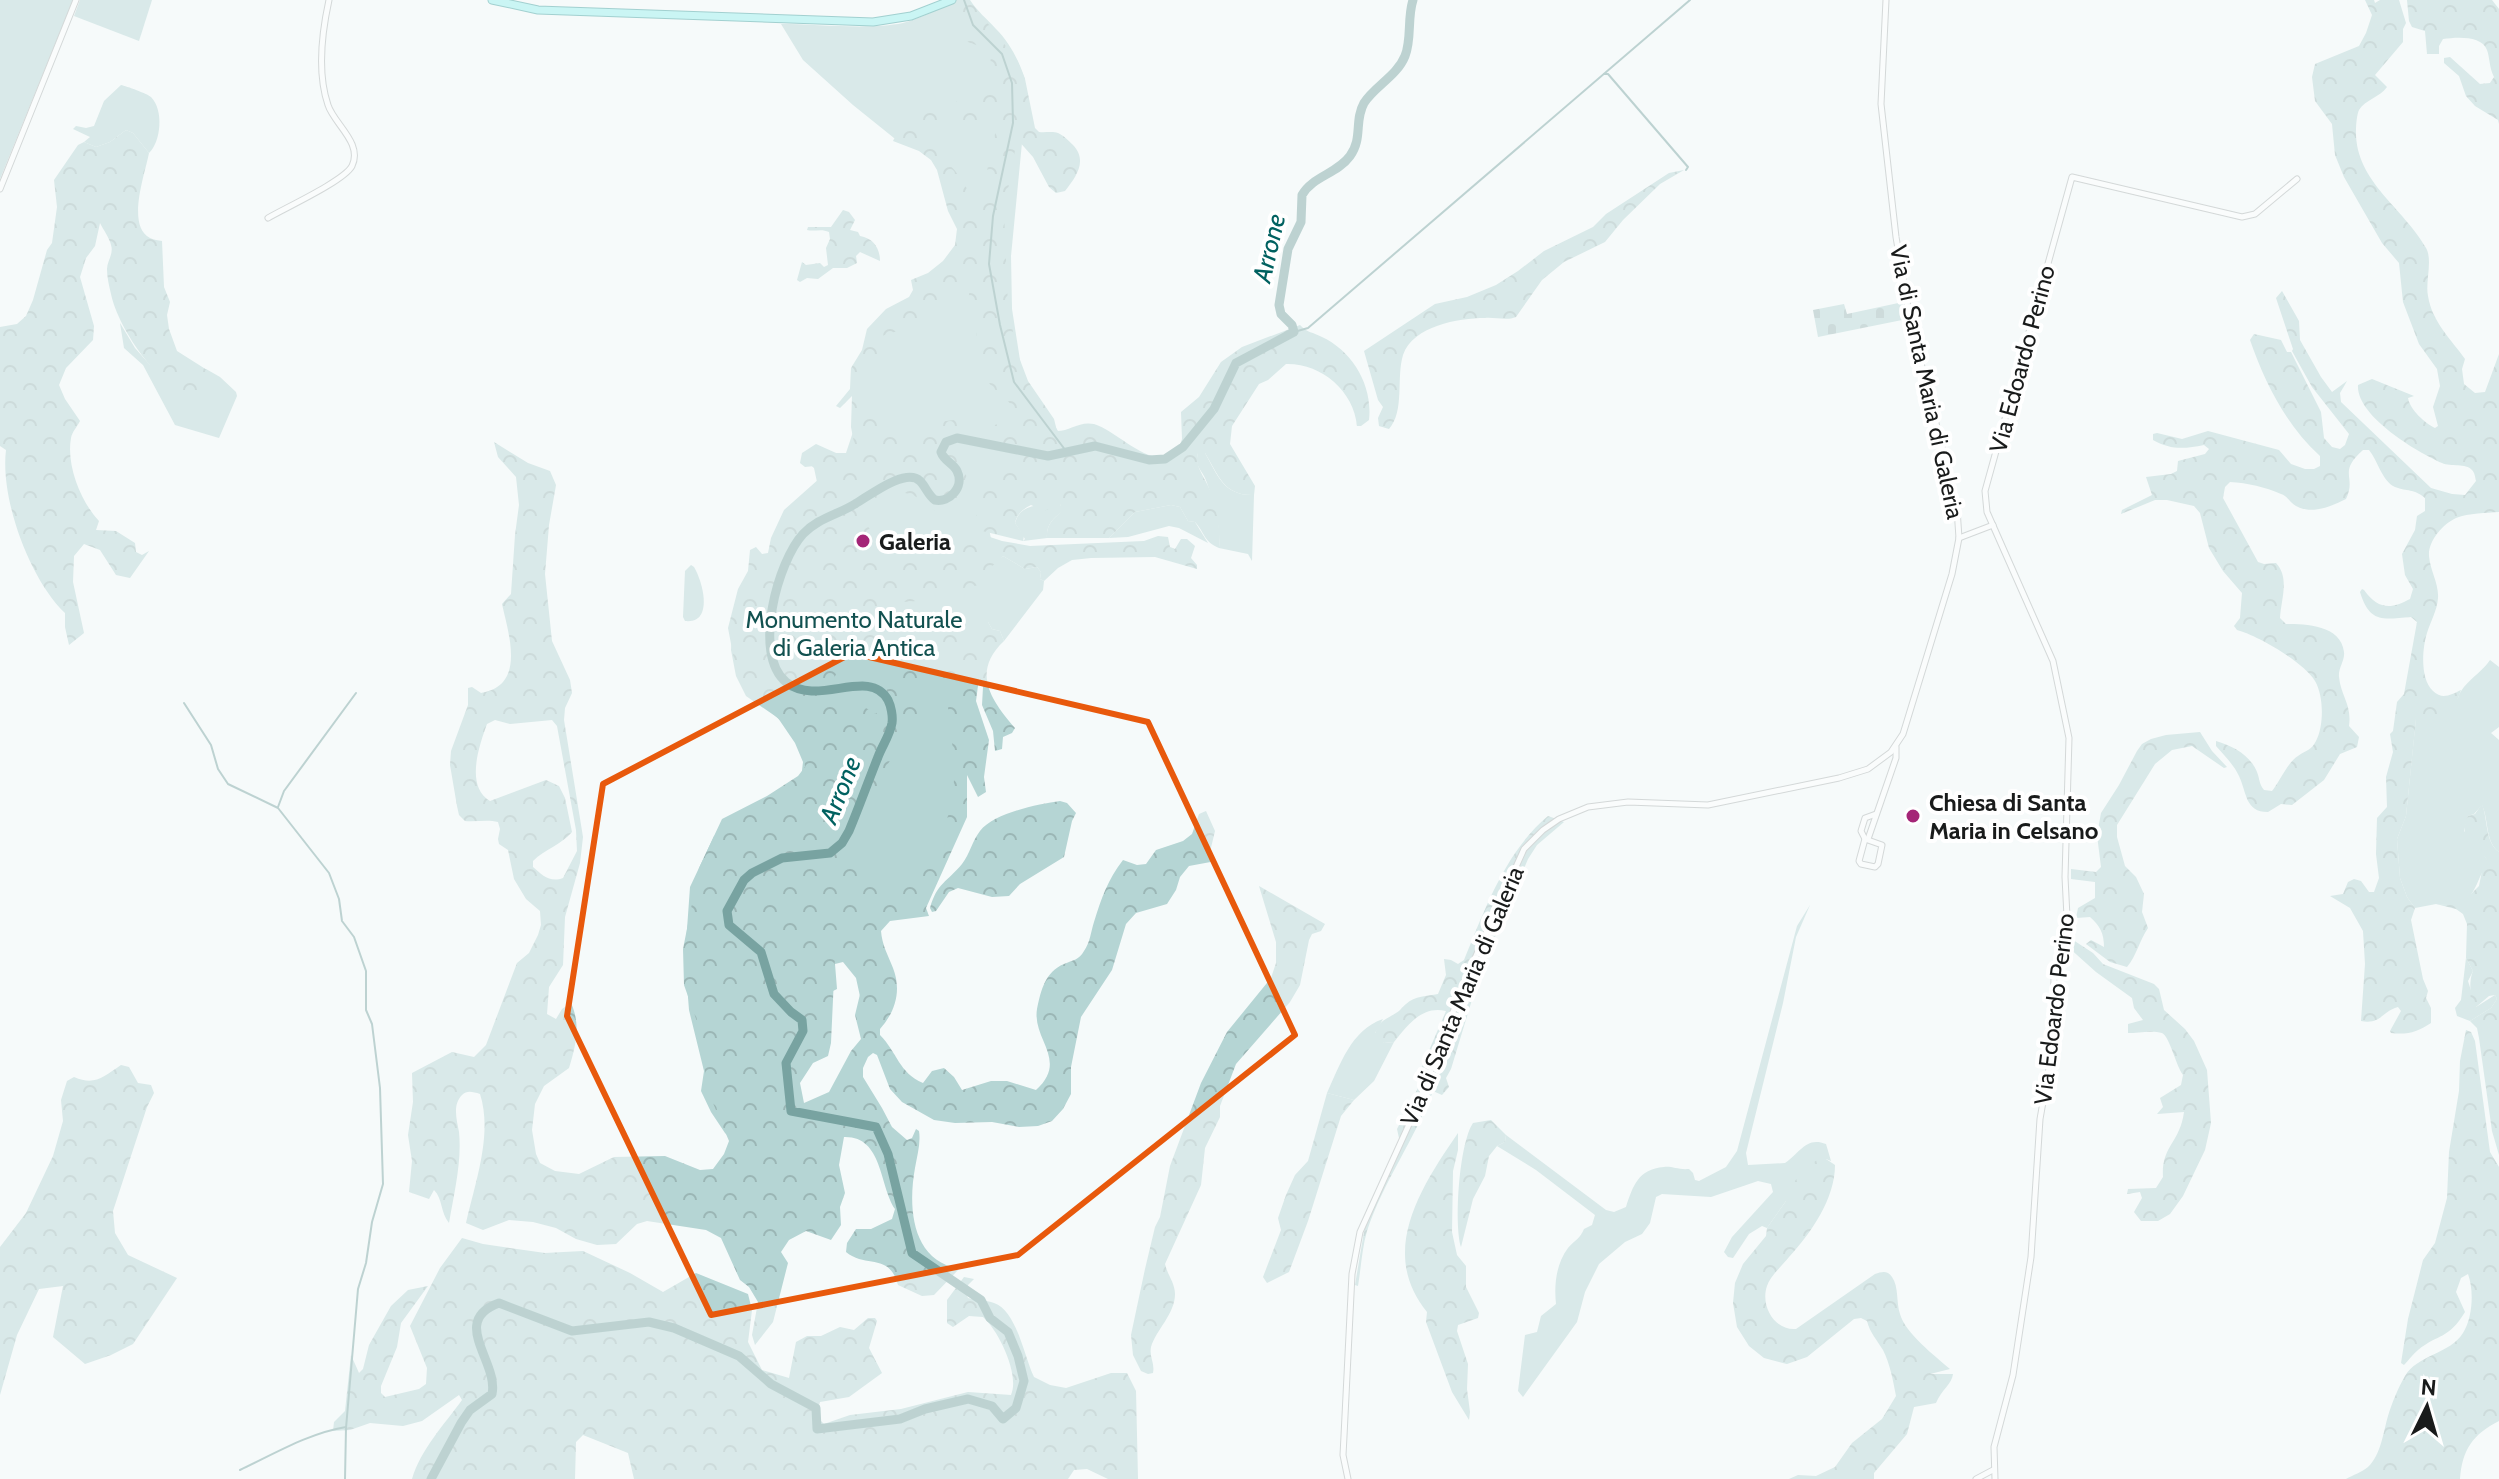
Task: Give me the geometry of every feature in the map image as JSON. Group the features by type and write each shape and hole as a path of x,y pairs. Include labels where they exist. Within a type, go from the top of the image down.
{"main road":[{"path":"492,0 538,10 878,22 917,15 952,0"}],"street":[{"path":"0,189 76,0"},
{"path":"268,218 340,177 353,163 351,142 331,112 324,84 324,39 329,0"},
{"name":"Via di Santa Maria di Galeria","path":"1348,1479 1343,1455 1352,1274 1360,1232 1416,1109 1466,978 1524,849 1559,819 1588,807 1628,802 1708,805 1839,778 1868,769 1881,761 1903,734 1948,588 1959,538 1954,494 1910,319 1892,210 1881,104 1886,0"},
{"name":"Via Edoardo Perino","path":"1995,1479 1993,1452 2013,1375 2031,1257 2039,1134 2052,1051 2054,972 2067,917 2065,877 2069,738 2053,661 1993,525 1985,503 1985,491 2072,177 2242,217 2255,214 2297,179"},
{"path":"1959,538 1993,525"},
{"path":"1866,839 1882,845 1878,864 1873,868 1859,861 1866,839 1896,758 1896,746"},
{"path":"1976,1479 1993,1470"}],"highlighted area":[{"path":"852,653 1148,722 1295,1035 1018,1255 711,1315 567,1016 603,784"}],"green space":[{"path":"0,0 73,0 0,179"},
{"path":"80,0 152,0 139,41 74,16"},
{"name":"Monumento Naturale di Galeria Antica","path":"955,0 970,0 1001,34 1014,52 1025,79 1021,81 1024,122 1011,256 1012,309 1022,373 1058,431 1059,443 989,529 999,559 1003,556 1025,569 1037,567 1041,572 1040,579 1044,581 1043,590 1004,641 1000,631 992,629 988,622 961,784 932,869 875,904 883,980 861,1001 856,978 843,962 835,964 837,989 823,996 749,1156 725,1133 701,1091 704,1071 689,1010 686,972 690,887 714,836 801,779 803,762 795,743 778,718 746,696 736,676 731,650 732,635 770,555 817,482 814,468 807,462 810,453 846,453 854,429 854,403 873,339 959,248 961,219 950,178 919,144 894,138 853,105 803,60 781,24 890,25 916,19"},
{"path":"969,0 1017,60 1025,79 1035,128 1039,132 1062,135 1080,157 1079,169 1073,180 1065,191 1056,193 1049,187 1033,157 1017,139 1004,212 1008,307 1017,352 1028,381 1054,419 1057,431 1094,424 1146,454 1168,457 1178,452 1182,439 1181,412 1199,397 1221,362 1242,347 1300,325 1333,343 1351,360 1368,394 1369,420 1357,426 1350,401 1334,382 1311,368 1286,364 1259,384 1232,426 1230,444 1255,486 1254,495 1229,488 1205,453 1198,453 1198,464 1217,515 1219,548 1207,540 1195,522 1188,521 1180,507 1171,505 1135,512 1109,538 1047,538 1049,526 1062,511 1060,504 1044,511 1031,505 1021,512 1015,523 1024,536 1023,541 978,530 974,526 984,490 1004,460 1003,454 982,451 961,451 967,488 962,507 956,512 939,512 913,495 898,492 882,495 862,507 869,528 882,547 911,562 928,559 981,534 1030,546 1144,541 1158,536 1168,537 1170,547 1175,549 1181,539 1187,539 1195,546 1191,558 1197,565 1197,569 1155,557 1091,558 1072,560 1044,581 1040,579 1041,572 1037,567 1025,569 1003,556 987,571 980,585 958,589 944,599 903,602 893,608 873,668 863,671 854,662 840,667 829,696 861,705 876,714 883,704 889,682 903,682 914,699 918,714 901,748 866,801 842,857 888,885 912,877 932,853 946,822 954,773 948,719 948,682 940,676 921,682 903,679 892,670 895,659 906,645 923,639 937,657 941,638 951,619 970,629 981,621 988,622 992,629 1000,631 1004,641 988,664 988,686 1015,728 1003,737 1002,749 995,751 993,731 982,705 983,687 979,678 976,701 989,740 984,777 986,792 978,797 967,775 967,817 926,908 929,916 890,921 881,931 896,977 897,993 880,1035 909,1074 923,1083 932,1071 944,1068 962,1090 991,1081 1007,1081 1036,1090 1045,1079 1050,1059 1037,1020 1042,989 1052,972 1078,958 1086,948 1099,905 1123,860 1137,865 1146,864 1156,850 1183,841 1192,834 1199,814 1206,811 1215,831 1209,856 1216,861 1189,866 1167,904 1136,913 1126,924 1112,970 1081,1017 1071,1067 1071,1094 1052,1121 1038,1126 1019,1127 992,1122 934,1120 902,1102 890,1089 877,1055 873,1053 868,1057 863,1077 892,1127 907,1140 912,1138 916,1129 919,1131 912,1199 916,1230 931,1255 943,1264 959,1269 934,1295 922,1296 898,1285 889,1268 846,1252 847,1243 856,1229 871,1229 892,1219 895,1209 873,1153 857,1139 844,1137 839,1165 845,1193 840,1207 841,1225 831,1240 806,1231 789,1240 781,1252 788,1263 773,1322 755,1345 752,1335 758,1302 749,1287 740,1280 721,1238 706,1230 647,1221 637,1224 616,1244 597,1245 533,1222 509,1220 483,1230 466,1223 484,1142 484,1109 480,1094 466,1092 457,1103 459,1155 449,1223 434,1190 429,1199 409,1192 412,1161 408,1135 413,1102 412,1073 452,1052 474,1057 486,1045 517,963 529,953 541,925 540,911 526,899 514,879 508,850 499,844 498,822 465,821 459,815 450,765 451,751 468,705 468,688 481,693 495,688 504,680 511,658 502,604 511,594 519,505 516,477 498,457 494,442 528,463 550,471 556,485 545,574 552,641 570,680 572,693 565,708 564,720 583,837 580,863 565,917 563,965 549,987 547,1014 556,1019 562,1009 571,1003 577,1027 575,1043 569,1068 544,1086 535,1104 532,1130 536,1154 540,1163 555,1171 579,1174 614,1157 665,1156 700,1170 713,1169 729,1141 705,1084 705,1044 684,985 683,949 699,868 722,819 767,796 798,776 805,767 804,753 794,733 747,695 737,675 728,628 738,589 748,571 750,550 756,547 762,554 768,553 771,538 784,510 820,478 814,466 805,467 800,463 802,453 816,444 845,457 856,453 851,427 852,396 840,408 836,406 850,389 851,368 862,350 867,329 886,309 909,297 913,290 911,280 928,273 943,261 955,245 957,229 948,211 937,170 931,160 919,151 893,141 897,133 911,130 924,116 921,107 929,101 938,100 947,117 933,134 939,151 964,183 971,204 980,203 1003,107 1010,105 1003,103 988,123 982,124 959,120 947,107 954,108 957,101 979,95 981,81 988,71 991,58 990,50 968,42 959,5 953,4","holes":["953,284 970,287 966,317 975,324 984,376 1011,404 1018,416 1015,420 1009,418 989,428 954,420 931,423 922,428 917,436 912,454 905,456 902,453 901,415 878,420 868,401 863,398 863,382 895,355 882,336 937,322 939,308","495,720 510,724 552,720 557,726 577,851 563,878 554,880 546,877 533,867 533,861 572,832 565,798 559,786 546,780 490,801 482,794 476,765 487,724","841,948 846,951 862,986 855,1015 861,1039 829,1092 804,1103 800,1083 813,1063 828,1056 831,1043 835,956"]},
{"path":"2365,0 2374,0 2375,3 2399,0 2406,23 2403,42 2375,75 2387,87 2358,112 2357,147 2363,164 2371,179 2426,248 2430,305 2443,330 2465,359 2462,369 2464,384 2475,393 2485,392 2499,354 2499,512 2456,518 2437,534 2429,550 2438,598 2425,640 2424,672 2436,694 2447,696 2461,690 2458,698 2437,719 2416,719 2406,816 2397,839 2400,878 2415,908 2411,920 2428,991 2426,998 2431,1008 2431,1023 2417,1031 2402,1034 2390,1031 2401,1011 2398,1007 2373,1021 2361,1021 2365,964 2363,931 2350,908 2330,896 2343,894 2348,882 2354,879 2361,881 2369,892 2374,892 2379,878 2377,818 2387,807 2386,777 2393,752 2390,734 2397,702 2404,694 2417,622 2411,617 2385,618 2373,614 2360,592 2364,590 2374,601 2385,606 2410,599 2413,589 2405,575 2402,554 2415,530 2417,516 2425,511 2425,498 2391,484 2369,450 2363,450 2351,464 2346,499 2322,508 2302,509 2283,495 2256,486 2230,482 2225,487 2223,498 2258,562 2276,563 2283,575 2280,618 2286,624 2330,631 2341,643 2344,655 2340,684 2349,712 2349,726 2359,737 2357,747 2340,754 2324,780 2292,805 2281,804 2268,812 2251,805 2237,772 2216,746 2216,741 2245,756 2254,766 2264,790 2272,791 2290,763 2312,747 2319,735 2322,719 2318,687 2310,674 2291,658 2234,626 2240,618 2242,593 2209,548 2200,513 2194,506 2155,500 2121,514 2122,510 2152,495 2146,477 2171,474 2177,471 2178,461 2205,454 2209,449 2204,445 2184,448 2166,446 2153,440 2153,434 2157,433 2182,439 2208,431 2279,450 2291,464 2305,469 2320,466 2320,456 2287,417 2262,372 2250,340 2254,334 2281,340 2287,352 2291,352 2321,412 2324,438 2332,447 2340,449 2345,445 2349,434 2312,387 2292,351 2276,298 2282,291 2299,321 2300,340 2321,377 2332,392 2347,381 2340,393 2341,402 2431,488 2465,495 2476,481 2474,472 2469,468 2442,463 2390,432 2367,409 2360,397 2358,385 2372,379 2414,396 2408,398 2415,411 2431,426 2438,426 2433,407 2440,386 2437,369 2419,344 2403,302 2399,263 2382,243 2344,177 2335,155 2332,124 2315,101 2312,77 2315,64 2359,46 2372,15"},
{"path":"2407,0 2492,0 2499,9 2499,124 2498,120 2475,106 2466,96 2459,76 2444,63 2444,58 2450,57 2480,84 2490,83 2494,77 2484,45 2468,38 2443,39 2439,54 2427,54 2425,31 2412,27"},
{"path":"121,85 149,96 158,110 156,141 149,153 133,133 126,130 110,142 96,147 84,142 90,137 73,129 76,126 94,126 104,101"},
{"path":"126,130 133,133 149,153 139,199 139,223 150,238 162,241 164,287 170,302 167,315 169,329 177,351 207,370 210,383 207,398 191,396 160,376 146,361 115,309 107,269 112,248 100,223 95,246 86,258 80,277 94,326 93,340 66,368 59,385 80,421 71,438 71,460 81,494 99,521 96,530 116,531 135,543 136,552 142,555 149,551 130,578 116,575 100,550 84,544 74,556 73,582 84,633 69,645 65,613 52,599 29,560 8,492 6,450 0,446 0,327 17,324 26,316 33,300 47,250 52,243 57,207 54,180 78,145 84,142 96,147 110,142"},
{"path":"1684,170 1660,184 1605,242 1564,262 1542,280 1516,317 1450,322 1416,337 1403,355 1399,404 1394,422 1389,429 1379,426 1378,418 1383,407 1378,400 1364,351 1435,304 1467,297 1496,285 1544,251 1593,227 1606,214 1669,173"},
{"path":"843,210 855,220 850,230 872,241 879,252 880,261 860,252 856,256 857,263 847,268 833,268 818,279 807,278 800,282 797,280 802,262 806,265 828,265 826,248 829,232 807,230 808,227 831,227"},
{"path":"1903,302 1907,319 1818,337 1813,310 1844,304 1847,314"},
{"path":"120,323 150,365 206,369 236,392 219,438 175,425 143,365 124,348"},
{"path":"1198,453 1205,453 1218,477 1229,488 1254,495 1252,561 1248,554 1219,548 1216,516 1207,483 1198,466"},
{"path":"1060,504 1063,511 1051,522 1047,538 1023,541 1025,539 1015,523 1022,511 1033,506"},
{"path":"1171,505 1180,507 1188,521 1195,522 1208,543 1169,526 1128,537 1109,538 1135,512"},
{"path":"691,565 700,582 704,601 700,616 685,621 685,571"},
{"path":"2490,660 2499,667 2499,727 2491,733 2499,740 2499,852 2491,843 2482,805 2468,816 2464,831 2489,862 2471,895 2460,906 2436,904 2415,908 2400,878 2397,839 2406,816 2416,718 2458,698 2464,687"},
{"path":"2200,732 2227,767 2224,768 2192,746 2172,750 2155,764 2117,825 2125,866 2136,877 2144,894 2142,912 2148,928 2127,967 2110,962 2086,944 2091,940 2104,947 2096,924 2090,917 2076,918 2078,908 2095,898 2095,882 2071,879 2071,869 2096,872 2101,867 2097,835 2101,813 2142,744 2166,735"},
{"path":"1060,801 1067,803 1076,813 1064,857 1020,884 1009,896 992,897 958,888 949,892 936,911 932,912 930,908 936,893 962,864 977,835 987,825 1017,810"},
{"path":"2482,804 2489,837 2499,852 2499,1155 2492,1131 2477,1028 2470,1021 2491,1008 2497,999 2495,995 2489,996 2476,1007 2470,1006 2473,971 2466,958 2467,924 2463,914 2456,909 2436,904 2460,905 2479,886 2482,871 2488,862 2469,845 2465,828 2468,816 2475,814"},
{"path":"1548,816 1564,822 1537,845 1528,859 1481,970 1446,1078 1449,1087 1442,1095 1433,1091 1382,1195 1367,1231 1358,1286 1355,1285 1365,1226 1401,1147 1397,1129 1419,1086 1421,1069 1446,1011 1423,1014 1410,1023 1394,1042 1384,1043 1374,1038 1377,1028 1410,1001 1438,994 1446,975 1444,959 1458,964 1464,960 1508,864 1533,830"},
{"path":"1259,886 1325,924 1309,940 1300,985 1290,1002 1236,1064 1220,1106 1220,1117 1205,1148 1201,1185 1165,1264 1174,1286 1174,1301 1151,1347 1153,1373 1148,1374 1141,1371 1133,1355 1131,1335 1170,1166 1201,1083 1227,1032 1271,978 1276,963 1276,942"},
{"path":"1810,905 1796,937 1746,1153 1748,1165 1785,1163 1808,1144 1819,1142 1826,1144 1831,1161 1826,1159 1786,1201 1767,1228 1762,1226 1749,1234 1733,1258 1724,1252 1732,1237 1773,1192 1771,1184 1758,1181 1711,1197 1662,1194 1656,1197 1650,1223 1642,1234 1625,1242 1599,1264 1585,1292 1577,1322 1523,1397 1518,1391 1525,1335 1537,1332 1541,1316 1556,1304 1556,1282 1561,1261 1584,1229 1592,1225 1595,1215 1536,1170 1497,1146 1505,1142 1506,1135 1606,1210 1614,1212 1626,1207 1638,1180 1655,1168 1689,1169 1695,1180 1699,1181 1726,1167 1737,1151 1797,926"},
{"path":"2067,936 2093,953 2103,964 2154,984 2159,989 2164,1010 2194,1041 2207,1070 2211,1123 2205,1150 2183,1196 2170,1214 2158,1221 2141,1221 2134,1212 2142,1198 2140,1192 2127,1194 2128,1189 2156,1188 2163,1177 2165,1158 2179,1131 2184,1112 2157,1114 2163,1107 2160,1098 2181,1085 2183,1075 2162,1033 2128,1033 2128,1024 2143,1020 2134,1008 2132,998 2067,946"},
{"path":"2466,958 2473,971 2468,981 2476,1007 2495,995 2497,999 2491,1008 2470,1021 2457,1016 2455,1008 2461,1000"},
{"path":"1383,1019 1375,1033 1384,1043 1394,1042 1374,1081 1354,1100 1327,1093 1355,1040 1372,1024"},
{"path":"2466,1030 2471,1032 2475,1041 2490,1152 2499,1167 2499,1421 2482,1431 2470,1444 2460,1479 2346,1479 2368,1467 2376,1456 2391,1406 2410,1369 2457,1340 2471,1312 2468,1274 2461,1278 2456,1292 2465,1312 2459,1321 2448,1332 2418,1350 2404,1365 2401,1363 2423,1260 2435,1243 2447,1198 2449,1152"},
{"path":"121,1065 129,1067 138,1083 151,1085 154,1093 113,1211 115,1233 128,1255 177,1278 133,1344 85,1364 53,1337 63,1286 39,1289 17,1335 0,1395 0,1247 26,1213 53,1156 63,1121 61,1100 67,1081 74,1077 88,1081 99,1079"},
{"path":"1327,1093 1354,1100 1341,1116 1289,1272 1267,1283 1263,1277 1281,1230 1278,1218 1295,1175 1308,1161"},
{"path":"1491,1120 1506,1135 1505,1142 1489,1156 1485,1176 1473,1199 1461,1247 1458,1203 1464,1148 1473,1123"},
{"path":"1458,1133 1453,1171 1452,1232 1457,1255 1466,1266 1466,1287 1479,1313 1478,1318 1458,1325 1457,1331 1468,1364 1469,1420 1452,1392 1426,1322 1427,1312 1413,1289 1406,1266 1410,1220 1431,1175"},
{"path":"1818,1159 1826,1159 1835,1165 1831,1190 1813,1226 1769,1282 1765,1294 1771,1316 1782,1326 1796,1329 1875,1274 1886,1272 1894,1281 1900,1314 1908,1329 1950,1369 1930,1374 1953,1374 1936,1403 1914,1407 1907,1434 1874,1473 1874,1479 1789,1479 1798,1475 1816,1476 1835,1467 1852,1443 1882,1419 1896,1396 1885,1355 1867,1321 1854,1319 1807,1357 1787,1364 1764,1358 1749,1346 1737,1327 1733,1303 1735,1283 1743,1264 1766,1236 1767,1228 1786,1201 1785,1194 1801,1173"},
{"path":"462,1238 545,1253 583,1251 663,1292 696,1273 748,1294 752,1310 748,1342 762,1370 789,1378 796,1342 840,1327 854,1330 868,1318 875,1318 877,1321 869,1348 882,1373 849,1397 820,1402 816,1416 824,1424 850,1415 901,1409 968,1392 1011,1395 1013,1376 1010,1365 1001,1343 983,1317 969,1316 953,1327 947,1323 947,1300 964,1277 974,1279 968,1285 968,1298 994,1303 1009,1315 1034,1377 1066,1388 1111,1373 1127,1373 1136,1391 1138,1479 1108,1479 1087,1469 1074,1470 1068,1479 634,1479 628,1453 583,1435 576,1442 575,1479 412,1479 427,1447 462,1400 459,1395 422,1421 403,1426 370,1423 350,1430 333,1431 334,1422 345,1411 351,1355 359,1373 363,1369 369,1345 391,1306 408,1290 428,1286 401,1323 397,1347 381,1393 385,1397 419,1389 426,1384 427,1368 410,1326 440,1268"}],"waterway":[{"path":"964,0 973,25 1002,54 1012,83 1013,123 993,216 989,264 1000,325 1014,382 1066,451"},
{"name":"Arrone","path":"431,1479 470,1410 492,1394 489,1369 477,1331 478,1320 485,1311 499,1303 572,1331 649,1322 674,1328 739,1356 771,1384 816,1408 817,1429 900,1419 925,1409 968,1399 992,1406 1003,1419 1016,1408 1024,1381 1008,1332 990,1318 981,1300 912,1253 888,1154 876,1127 791,1111 786,1063 803,1031 802,1020 774,994 761,952 729,925 727,911 744,880 752,873 782,858 830,853 842,843 892,723 888,700 869,686 813,691 799,689 786,682 776,669 771,651 772,608 778,585 785,565 803,534 821,520 888,484 914,478 935,500 945,499 954,493 959,477 941,452 946,442 957,438 1048,456 1095,446 1149,460 1165,459 1183,447 1214,409 1236,363 1294,332 1292,325 1281,314 1279,305 1288,249 1301,222 1302,195 1312,183 1345,162 1354,149 1364,103 1397,69 1405,56 1413,0"},
{"path":"1294,332 1308,328 1690,0"},
{"path":"1604,74 1608,74 1688,167 1686,170"},
{"path":"278,807 284,791 356,693"},
{"path":"184,703 211,745 218,769 228,784 278,808 329,873 339,899 342,921 354,937 366,971 366,1010 372,1024 380,1088 383,1184 358,1289 346,1428 345,1479"},
{"path":"240,1470 305,1439 346,1427"}],"place":[{"name":"Galeria","path":"863,541"},
{"name":"Chiesa di Santa Maria in Celsano","path":"1913,816"}]}
